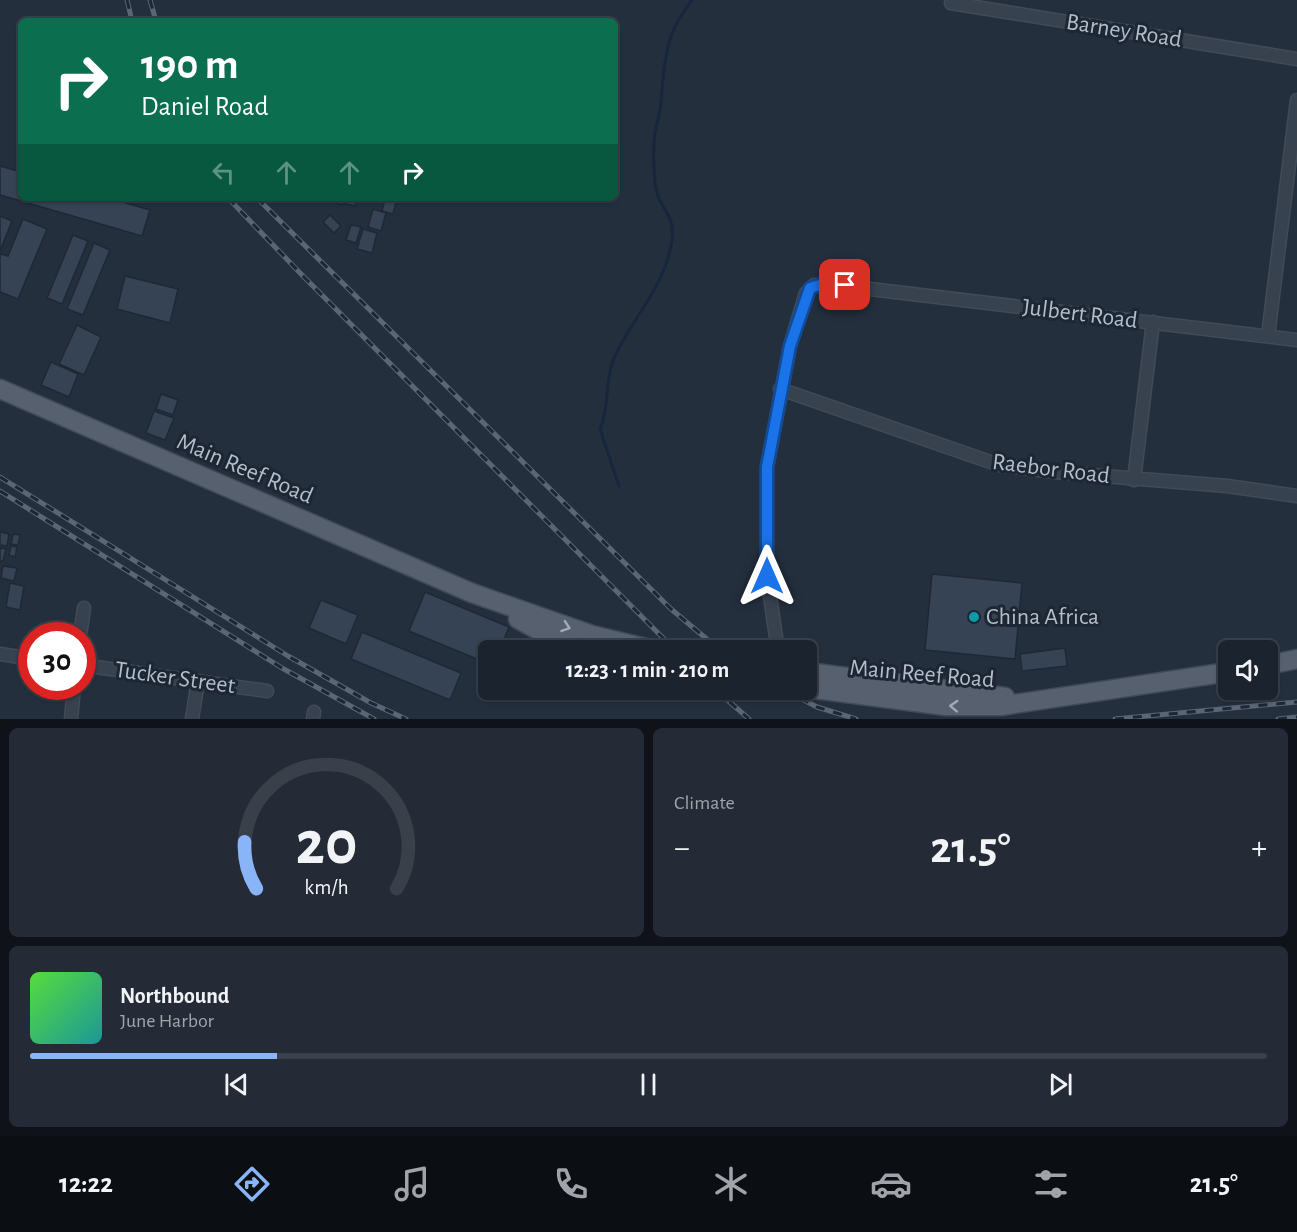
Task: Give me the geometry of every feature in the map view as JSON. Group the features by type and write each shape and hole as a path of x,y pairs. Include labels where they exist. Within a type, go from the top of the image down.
{"main road":[{"name":"Main Reef Road","path":"0,390 472,593 613,640"},
{"name":"Main Reef Road","path":"472,593 545,634 561,640"},
{"path":"1278,663 1297,660"},
{"name":"Main Reef Road","path":"817,673 1033,700"},
{"name":"Main Reef Road","path":"817,689 946,706 1001,706 1218,673"}],"street":[{"name":"Barney Road","path":"951,3 1297,59"},
{"path":"1268,336 1291,206 1297,100"},
{"name":"Julbert Road","path":"780,389 797,319 810,288 823,284 1297,340"},
{"path":"1134,480 1153,322"},
{"path":"776,640 767,576 767,467 772,454 780,389"},
{"name":"Raebor Road","path":"780,389 976,459 1020,469 1227,486 1297,496"},
{"path":"82,622 84,609"},
{"path":"0,654 18,656"},
{"name":"Tucker Street","path":"96,667 267,691"},
{"path":"192,719 198,681"},
{"path":"71,719 73,700"}],"building":[{"path":"0,166 18,171 18,200 0,195"},
{"path":"21,201 119,201 150,210 142,236"},
{"path":"331,201 344,201 342,205"},
{"path":"346,201 356,201 355,206 346,204"},
{"path":"384,201 396,202 393,214 382,211"},
{"path":"373,209 386,213 381,231 368,227"},
{"path":"330,215 341,226 334,233 323,222"},
{"path":"0,216 12,221 0,251"},
{"path":"23,219 47,229 18,299 0,292 0,256 1,254 8,256"},
{"path":"351,225 361,227 356,243 346,240"},
{"path":"363,229 377,233 372,253 357,249"},
{"path":"73,235 88,241 62,304 47,298"},
{"path":"94,243 110,250 83,315 67,309"},
{"path":"125,276 178,289 170,323 117,309"},
{"path":"77,325 101,337 84,375 59,364"},
{"path":"51,362 78,374 69,397 41,385"},
{"path":"161,394 178,400 173,415 156,409"},
{"path":"154,411 174,418 165,440 146,433"},
{"path":"0,532 9,534 7,546 0,545"},
{"path":"13,534 20,535 18,545 11,544"},
{"path":"11,546 17,547 15,557 9,555"},
{"path":"0,548 6,549 3,561 0,561"},
{"path":"3,566 17,568 14,581 1,578"},
{"name":"China Africa","path":"932,574 1022,583 1015,659 925,650"},
{"path":"10,583 24,586 20,610 6,607"},
{"path":"425,592 509,627 504,640 478,640 478,659 409,631"},
{"path":"321,600 358,615 346,644 309,628"},
{"path":"362,632 461,673 450,700 351,659"},
{"path":"1065,648 1067,666 1022,671 1020,654"}],"waterway":[{"path":"619,486 600,429 614,358 656,287 669,257 672,231 669,218 656,189 654,138 670,40 677,23 692,0"}],"railway":[{"path":"127,0 131,18"},
{"path":"150,0 155,18"},
{"path":"231,201 665,640"},
{"path":"260,201 671,609 708,640"},
{"path":"0,477 288,656 371,703 406,719"},
{"path":"0,491 282,668 374,719"},
{"path":"727,700 749,719"},
{"path":"803,700 817,707 856,719"},
{"path":"1115,719 1297,702"},
{"path":"1278,719 1297,717"}],"place":[{"name":"China Africa","path":"974,617"}],"route":[{"path":"767,576 767,467 772,454 780,389 790,346 801,306 810,288 823,284 845,285"}]}
